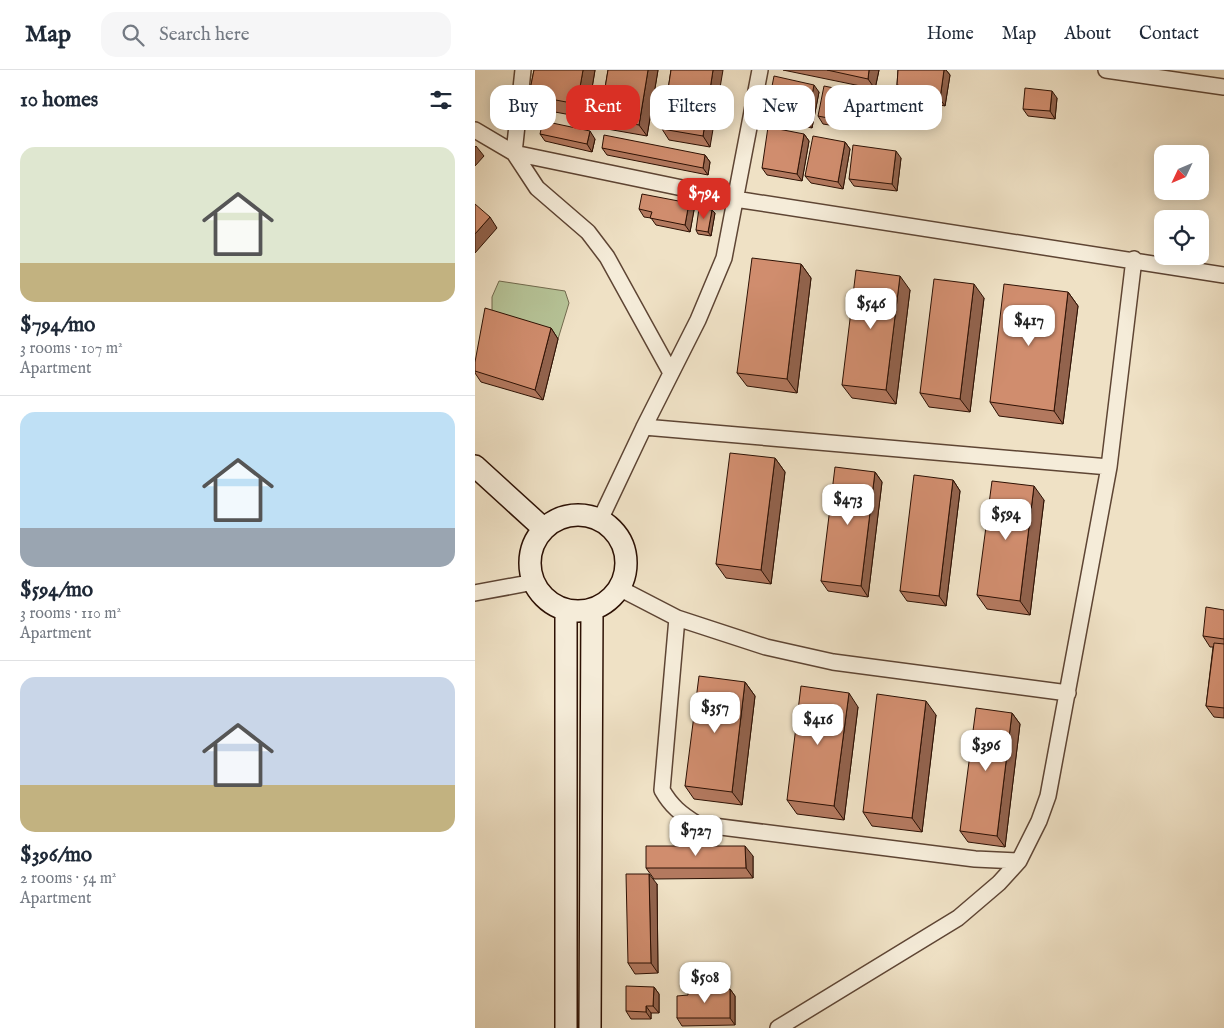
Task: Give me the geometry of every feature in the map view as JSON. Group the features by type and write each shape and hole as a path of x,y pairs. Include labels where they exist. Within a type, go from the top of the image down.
{"main road":[{"path":"475,466 544,529"},
{"path":"570,515 586,515 600,520 617,536 626,558 625,574 619,588 612,598 592,610 566,610 553,604 542,595 534,582 530,568 535,540 544,529 556,520 570,515"},
{"path":"566,610 566,1028"},
{"path":"590,1028 592,610"}],"street":[{"path":"523,70 515,153 537,188 588,232 607,257 671,373"},
{"path":"600,520 698,320 724,258 760,70"},
{"path":"1106,70 1224,87"},
{"path":"475,130 515,153 735,199 1135,259 1224,275"},
{"path":"778,1028 958,918 999,883 1019,861 1039,821 1048,796 1109,467 1135,259"},
{"path":"644,427 1109,467"},
{"path":"475,593 534,582"},
{"path":"619,588 677,618 766,647 833,662 1068,693"},
{"path":"677,618 662,790 670,805 682,815 697,824 975,858 1019,861"}],"green space":[{"path":"499,281 565,291 569,303 558,339 492,319 492,297"}],"building":[{"path":"534,70 583,70 580,85 566,85 566,102 556,100 556,85 531,85"},
{"path":"608,70 648,70 640,119 640,85 606,85"},
{"path":"671,70 713,70 711,85 669,85"},
{"path":"827,70 869,70 868,79"},
{"path":"898,70 944,70 942,85 897,85"},
{"path":"774,76 814,85 772,85"},
{"path":"824,86 825,86 825,117 818,116"},
{"path":"1025,88 1052,91 1050,111 1023,109"},
{"path":"556,124 566,126 566,130 590,131 587,144 540,134 541,130 556,130"},
{"path":"668,130 704,130 703,136"},
{"path":"768,130 783,130 804,134 797,174 762,168"},
{"path":"604,135 705,155 703,168 602,148"},
{"path":"813,136 845,142 838,182 805,176"},
{"path":"853,145 896,151 892,184 849,179"},
{"path":"642,194 689,203 685,225 650,218 652,212 639,209"},
{"path":"475,204 490,217 475,234"},
{"path":"699,208 712,210 708,232 696,230"},
{"path":"752,258 801,264 787,379 737,373"},
{"path":"856,270 900,276 886,390 842,385"},
{"path":"934,279 974,284 960,399 920,393"},
{"path":"1004,284 1068,292 1054,411 990,402"},
{"path":"485,308 551,328 535,390 475,371"},
{"path":"730,453 775,458 761,570 716,564"},
{"path":"835,467 875,472 861,586 821,581"},
{"path":"914,475 953,480 939,596 900,591"},
{"path":"992,481 1034,486 1020,601 977,595"},
{"path":"1206,607 1224,610 1224,639 1203,636"},
{"path":"1214,643 1224,644 1224,708 1206,706"},
{"path":"699,676 745,682 732,792 685,786"},
{"path":"801,686 849,693 834,806 787,800"},
{"path":"877,694 926,701 912,818 863,812"},
{"path":"976,708 1012,713 997,836 960,831"},
{"path":"646,846 745,846 746,868 646,868"},
{"path":"626,874 649,874 651,963 628,963"},
{"path":"626,986 654,987 653,1006 646,1006 646,1012 626,1011"},
{"path":"688,989 730,989 730,1018 677,1018 677,996 688,995"}]}
